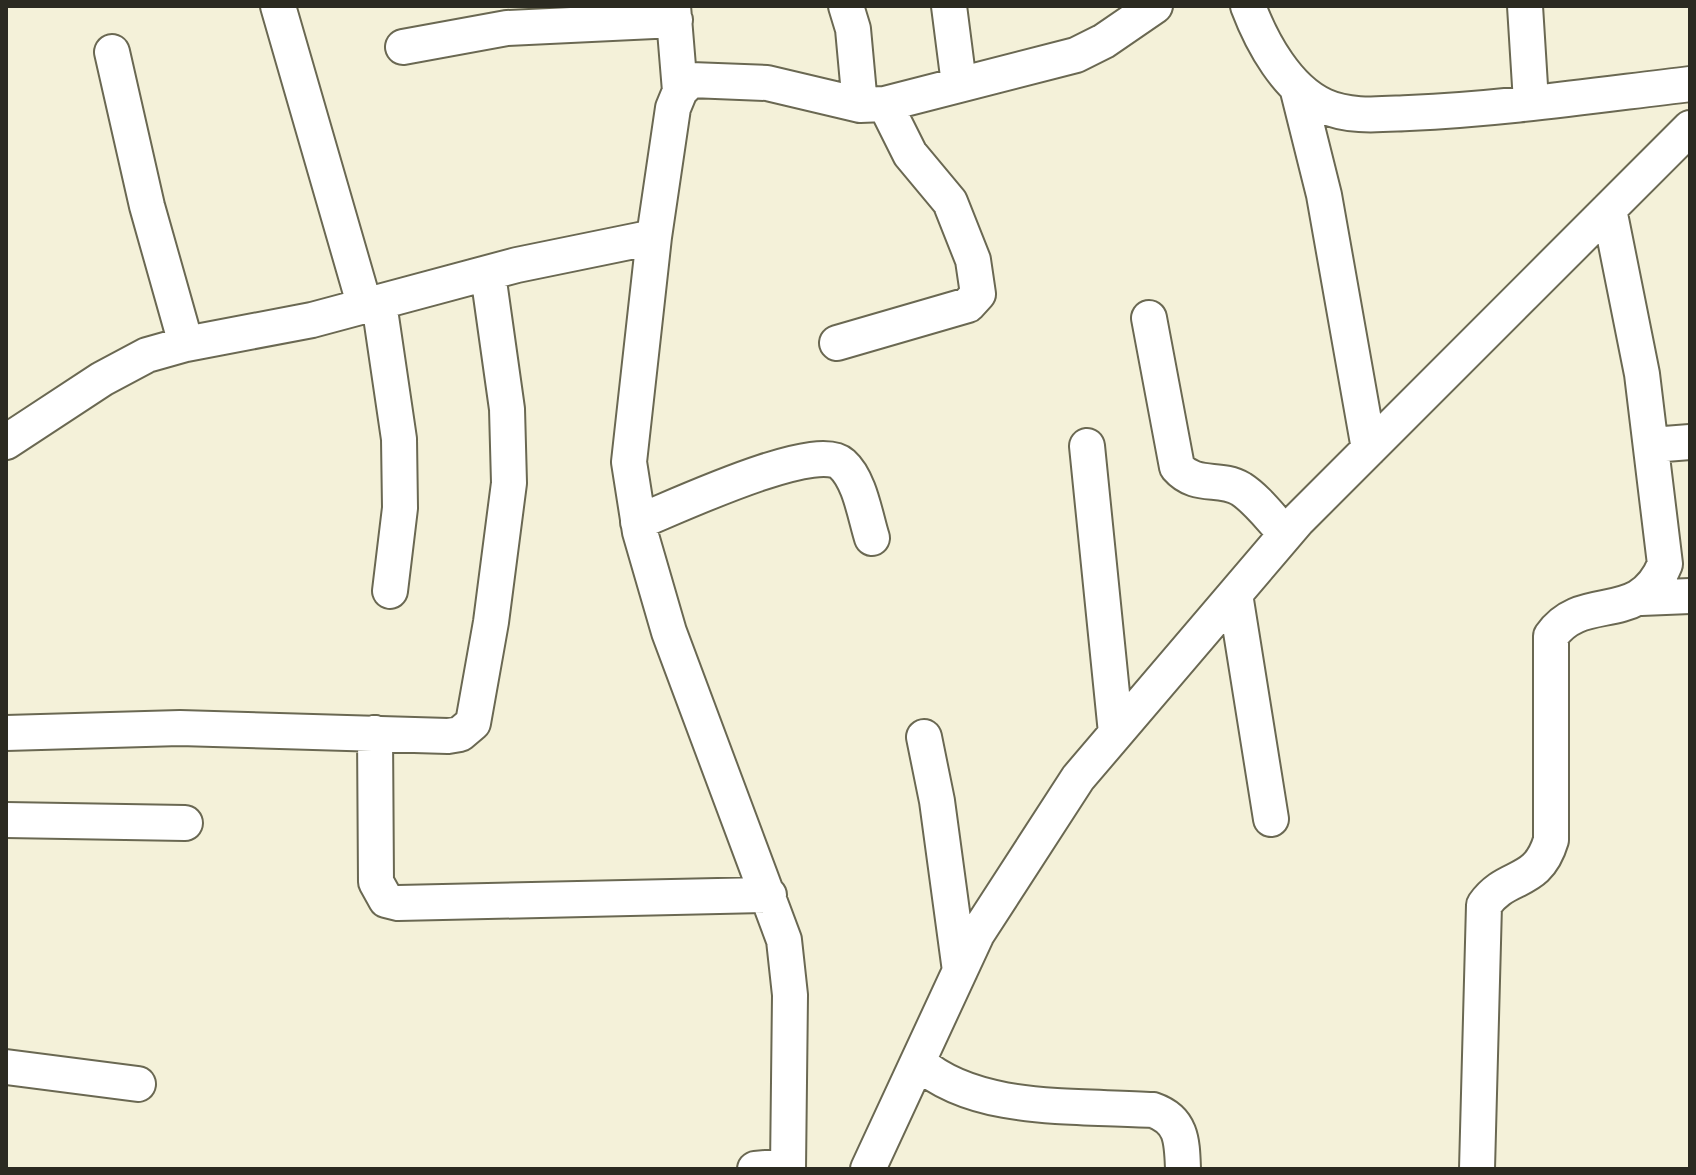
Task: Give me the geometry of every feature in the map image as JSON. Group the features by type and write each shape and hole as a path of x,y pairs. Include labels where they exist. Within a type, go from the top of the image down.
{"street":[{"path":"278,6 372,305 399,439 400,508 390,591"},
{"path":"837,343 968,305 978,294 973,260 950,202 873,104 846,6"},
{"path":"949,6 959,84"},
{"path":"777,1168 790,995 784,940 669,632 638,522 629,462 654,237 673,108 680,91 691,80 767,83 873,104 1076,55 1115,34 1155,6"},
{"path":"1248,6 1272,55 1297,87 1325,107 1357,115 1454,111 1690,84"},
{"path":"1525,6 1531,102"},
{"path":"403,47 507,28 674,13 680,91"},
{"path":"112,52 147,206 186,344"},
{"path":"1297,87 1324,195 1369,449"},
{"path":"868,1169 977,934 1069,791 1286,534 1690,128"},
{"path":"1609,209 1652,445 1665,564 1657,584 1641,598"},
{"path":"6,442 125,365 186,344 372,305 488,274 654,237"},
{"path":"6,733 180,728 448,736 460,734 473,723 491,622 509,483 507,409 488,274"},
{"path":"1149,318 1177,467 1186,478 1199,483 1240,489 1286,534"},
{"path":"1652,445 1690,442"},
{"path":"1087,446 1116,733"},
{"path":"638,522 762,473 814,459 831,459 842,464 855,485 872,538"},
{"path":"1235,594 1271,819"},
{"path":"1477,1169 1484,905 1493,892 1536,871 1546,858 1551,840 1551,636 1561,622 1581,613 1641,598 1690,596"},
{"path":"375,733 376,882 386,900 398,903 769,895"},
{"path":"924,737 937,801 960,971"},
{"path":"6,820 185,823"},
{"path":"918,1062 937,1079 967,1093 998,1099 1153,1110 1170,1116 1179,1130 1183,1169"},
{"path":"6,1067 138,1084"}]}
